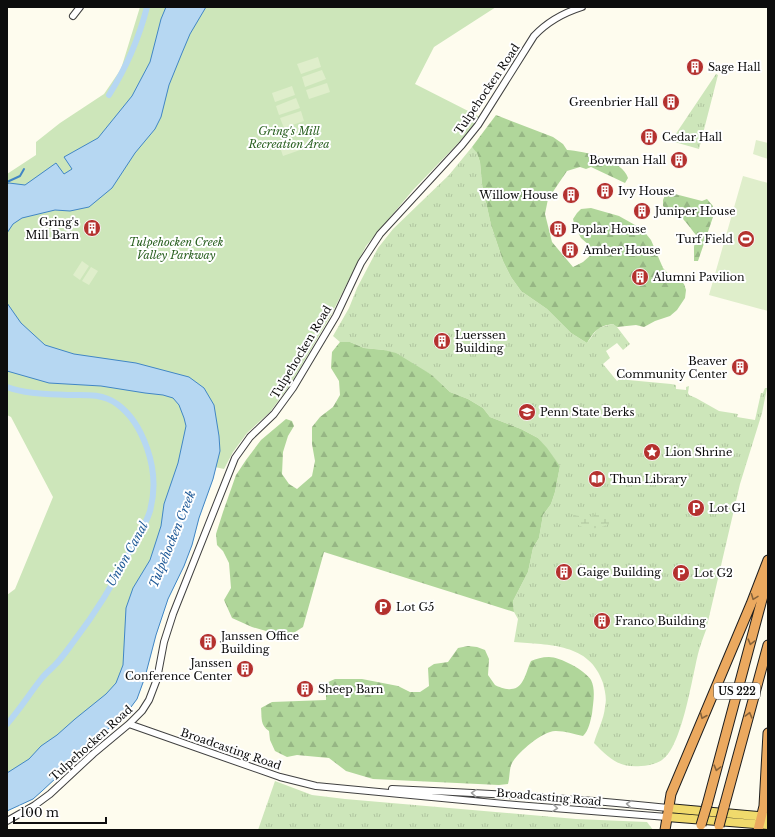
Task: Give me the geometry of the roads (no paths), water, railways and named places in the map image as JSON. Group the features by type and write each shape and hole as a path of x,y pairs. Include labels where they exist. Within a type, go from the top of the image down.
{"highway":[{"path":"665,830 671,794 768,560"},
{"name":"US 222","path":"700,827 768,578"},
{"name":"US 222","path":"718,828 768,645"},
{"path":"763,822 768,733"}],"main road":[{"name":"Broadcasting Road","path":"667,813 763,822"}],"street":[{"path":"73,16 80,7"},
{"name":"Tulpehocken Road","path":"7,821 35,805 50,794 142,711 154,690 164,642 173,614 235,458 250,437 274,414 293,388 336,316 361,263 380,234 462,145 478,125 540,30 554,19 582,7"},
{"name":"Broadcasting Road","path":"129,724 300,783 516,805 667,813"},
{"name":"Broadcasting Road","path":"329,787 471,792 629,804 667,813"}],"water":[{"path":"166,7 206,7 190,34 182,53 169,85 161,117 155,129 135,153 112,188 89,207 70,211 55,210 22,218 13,224 7,233 7,184 25,185 56,163 64,174 72,169 64,157 98,138 132,96 150,62 161,19"},
{"name":"Tulpehocken Creek","path":"7,303 21,323 45,345 74,354 136,363 189,377 204,388 214,405 220,451 213,479 199,518 192,545 184,566 168,599 137,699 119,720 80,752 71,764 33,799 7,811 7,773 29,759 41,746 57,735 106,694 116,683 123,665 126,608 133,588 150,560 161,526 164,504 178,463 186,426 179,405 173,398 163,395 101,386 49,383 7,371"}],"waterway":[{"name":"Union Canal","path":"109,95 131,52 147,7"},
{"path":"7,182 20,176 24,169"},
{"name":"Union Canal","path":"7,387 37,393 99,396 111,400 117,404 131,418 139,429 145,442 151,463 154,487 152,503 146,522 104,598 65,653 42,678 7,724"}],"place":[{"name":"Sage Hall","path":"695,67"},
{"name":"Greenbrier Hall","path":"671,102"},
{"name":"Cedar Hall","path":"649,137"},
{"name":"Bowman Hall","path":"679,160"},
{"name":"Ivy House","path":"605,191"},
{"name":"Willow House","path":"571,195"},
{"name":"Juniper House","path":"642,211"},
{"name":"Gring's Mill Barn","path":"92,228"},
{"name":"Poplar House","path":"558,229"},
{"name":"Turf Field","path":"746,239"},
{"name":"Amber House","path":"570,250"},
{"name":"Alumni Pavilion","path":"640,277"},
{"name":"Luerssen Building","path":"442,341"},
{"name":"Beaver Community Center","path":"740,367"},
{"name":"Penn State Berks","path":"527,412"},
{"name":"Lion Shrine","path":"652,452"},
{"name":"Thun Library","path":"597,479"},
{"name":"Lot G1","path":"696,508"},
{"name":"Gaige Building","path":"564,572"},
{"name":"Lot G2","path":"681,573"},
{"name":"Lot G5","path":"383,607"},
{"name":"Franco Building","path":"602,621"},
{"name":"Janssen Office Building","path":"208,642"},
{"name":"Janssen Conference Center","path":"245,669"},
{"name":"Sheep Barn","path":"305,689"}],"park label":[{"name":"Gring's Mill Recreation Area","path":"289,137"},
{"name":"Tulpehocken Creek Valley Parkway","path":"176,248"}]}
